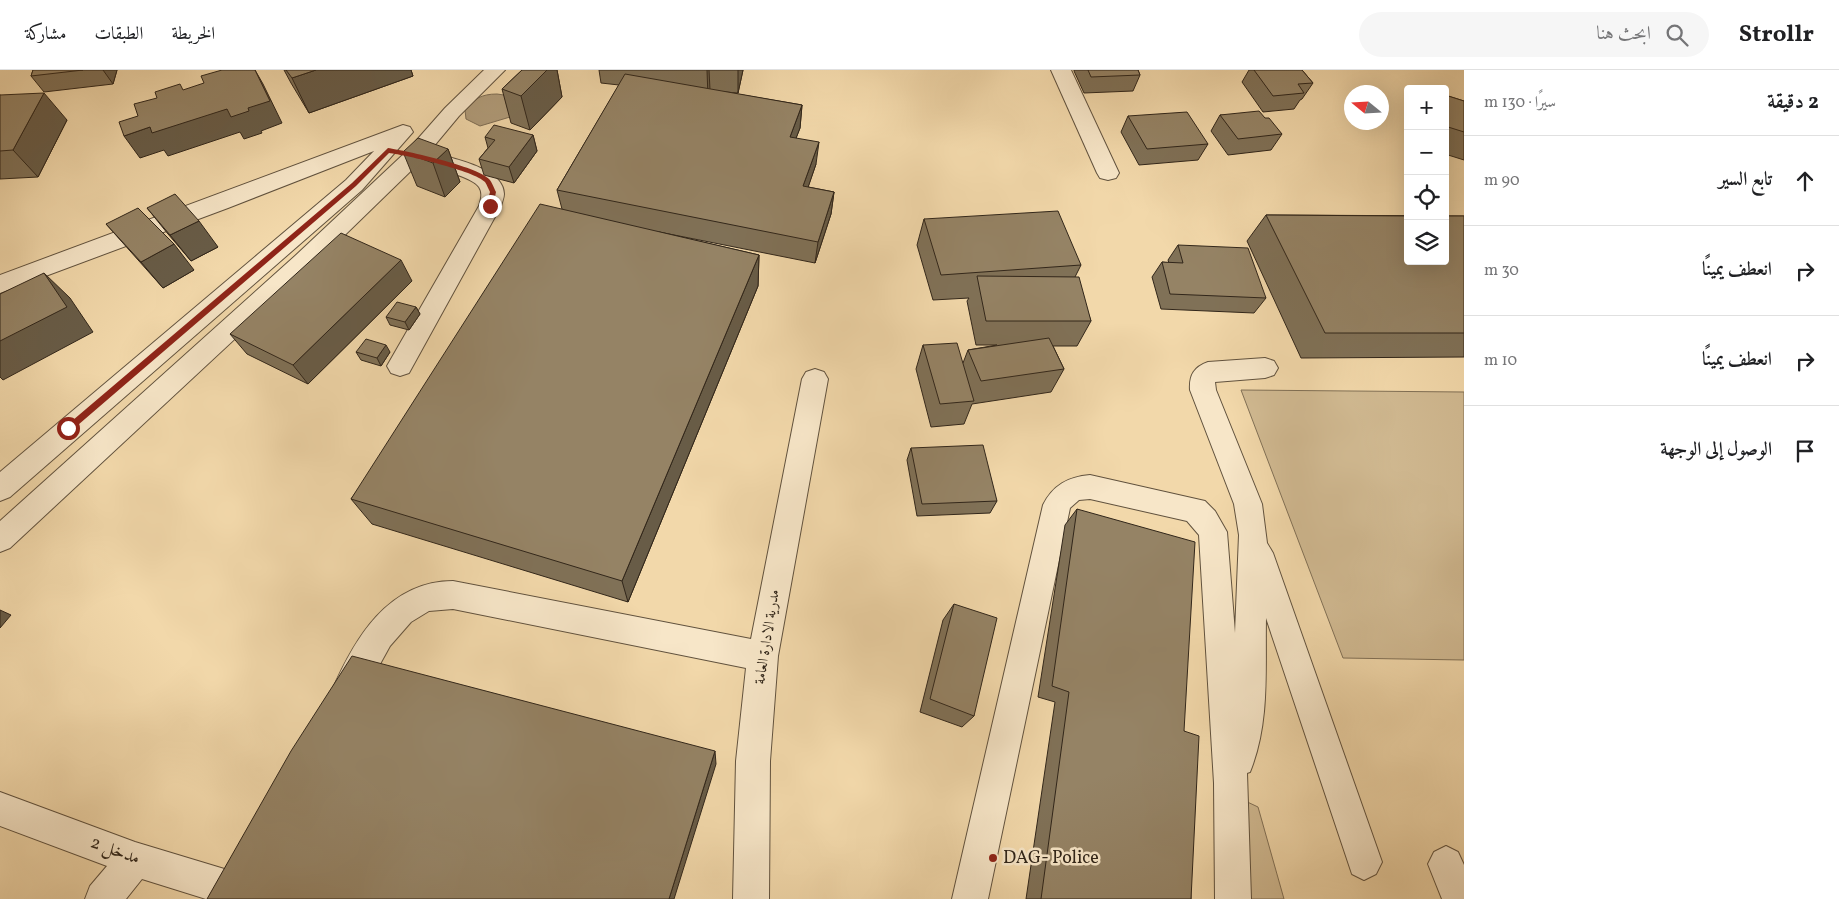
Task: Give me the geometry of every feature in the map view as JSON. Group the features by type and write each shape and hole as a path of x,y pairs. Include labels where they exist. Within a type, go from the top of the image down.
{"street":[{"path":"0,539 303,262 415,155 452,112 495,70"},
{"path":"1061,70 1108,173"},
{"path":"0,284 220,203 452,112"},
{"path":"0,489 354,185 403,132"},
{"path":"388,150 415,155 475,174 487,180 493,192 490,206 400,366"},
{"path":"1265,368 1208,372 1202,379 1203,390 1248,504 1253,535 1364,862"},
{"name":"مدرية الادارة العامة","path":"750,899 753,762 763,656 815,379"},
{"path":"970,899 1057,505 1063,494 1076,488 1090,486 1196,510 1213,532 1231,783 1233,899"},
{"path":"1231,783 1244,735 1249,705 1253,535"},
{"path":"334,714 383,631 401,611 428,597 453,595 763,656"},
{"name":"مدخل 2","path":"0,809 134,859 234,884"},
{"path":"103,899 134,859"},
{"path":"1446,864 1460,899"}],"shaded area":[{"path":"504,95 510,117 480,126 466,119 465,110 475,100 482,96"},
{"path":"1241,390 1464,392 1464,660 1343,658"},
{"path":"1241,799 1258,807 1284,899 1239,899"}],"building":[{"path":"33,70 83,70 31,76"},
{"path":"222,70 255,70 270,101 248,108 249,111 231,117 227,109 152,133 150,127 124,136 119,122 138,116 134,104 157,98 155,92 180,84 183,90 204,83 201,76"},
{"path":"286,70 316,70 292,78"},
{"path":"522,70 547,70 521,96 502,89"},
{"path":"1088,70 1138,70 1140,75 1091,77"},
{"path":"1254,70 1302,70 1313,83 1298,84 1304,93 1273,96"},
{"path":"625,74 802,105 790,137 819,142 803,186 834,192 818,242 557,190"},
{"path":"44,93 13,150 0,151 0,95"},
{"path":"1449,96 1464,101 1464,132 1449,127"},
{"path":"1259,111 1265,118 1269,118 1282,134 1238,139 1220,115"},
{"path":"1187,112 1208,144 1147,149 1128,116"},
{"path":"494,125 533,135 509,167 479,159 495,140 485,137"},
{"path":"418,138 448,149 433,163 403,152"},
{"path":"175,194 199,221 170,235 147,208"},
{"path":"540,204 759,255 622,581 351,499"},
{"path":"138,208 174,244 141,262 106,224"},
{"path":"1058,211 1081,265 941,275 924,219"},
{"path":"1266,215 1404,216 1404,265 1449,265 1449,216 1464,216 1464,333 1325,333"},
{"path":"341,233 401,260 293,365 230,334"},
{"path":"1178,245 1248,248 1266,298 1170,294 1162,262 1183,263"},
{"path":"44,273 67,307 0,341 0,294"},
{"path":"977,276 1079,277 1091,321 986,321"},
{"path":"397,302 416,307 405,322 386,317"},
{"path":"1049,338 1064,369 981,381 968,350"},
{"path":"366,339 386,345 377,358 356,352"},
{"path":"957,343 974,401 940,404 923,345"},
{"path":"983,445 997,501 922,504 911,448"},
{"path":"1077,509 1195,542 1184,731 1199,736 1191,899 1041,899 1069,692 1052,686"},
{"path":"954,604 997,618 974,716 930,699"},
{"path":"352,656 715,751 669,899 207,899 291,751"}],"place":[{"name":"DAG- Police","path":"993,858"}],"route":[{"path":"68,428 354,185 388,150 415,155 475,174 487,180 493,192 490,206"}]}
